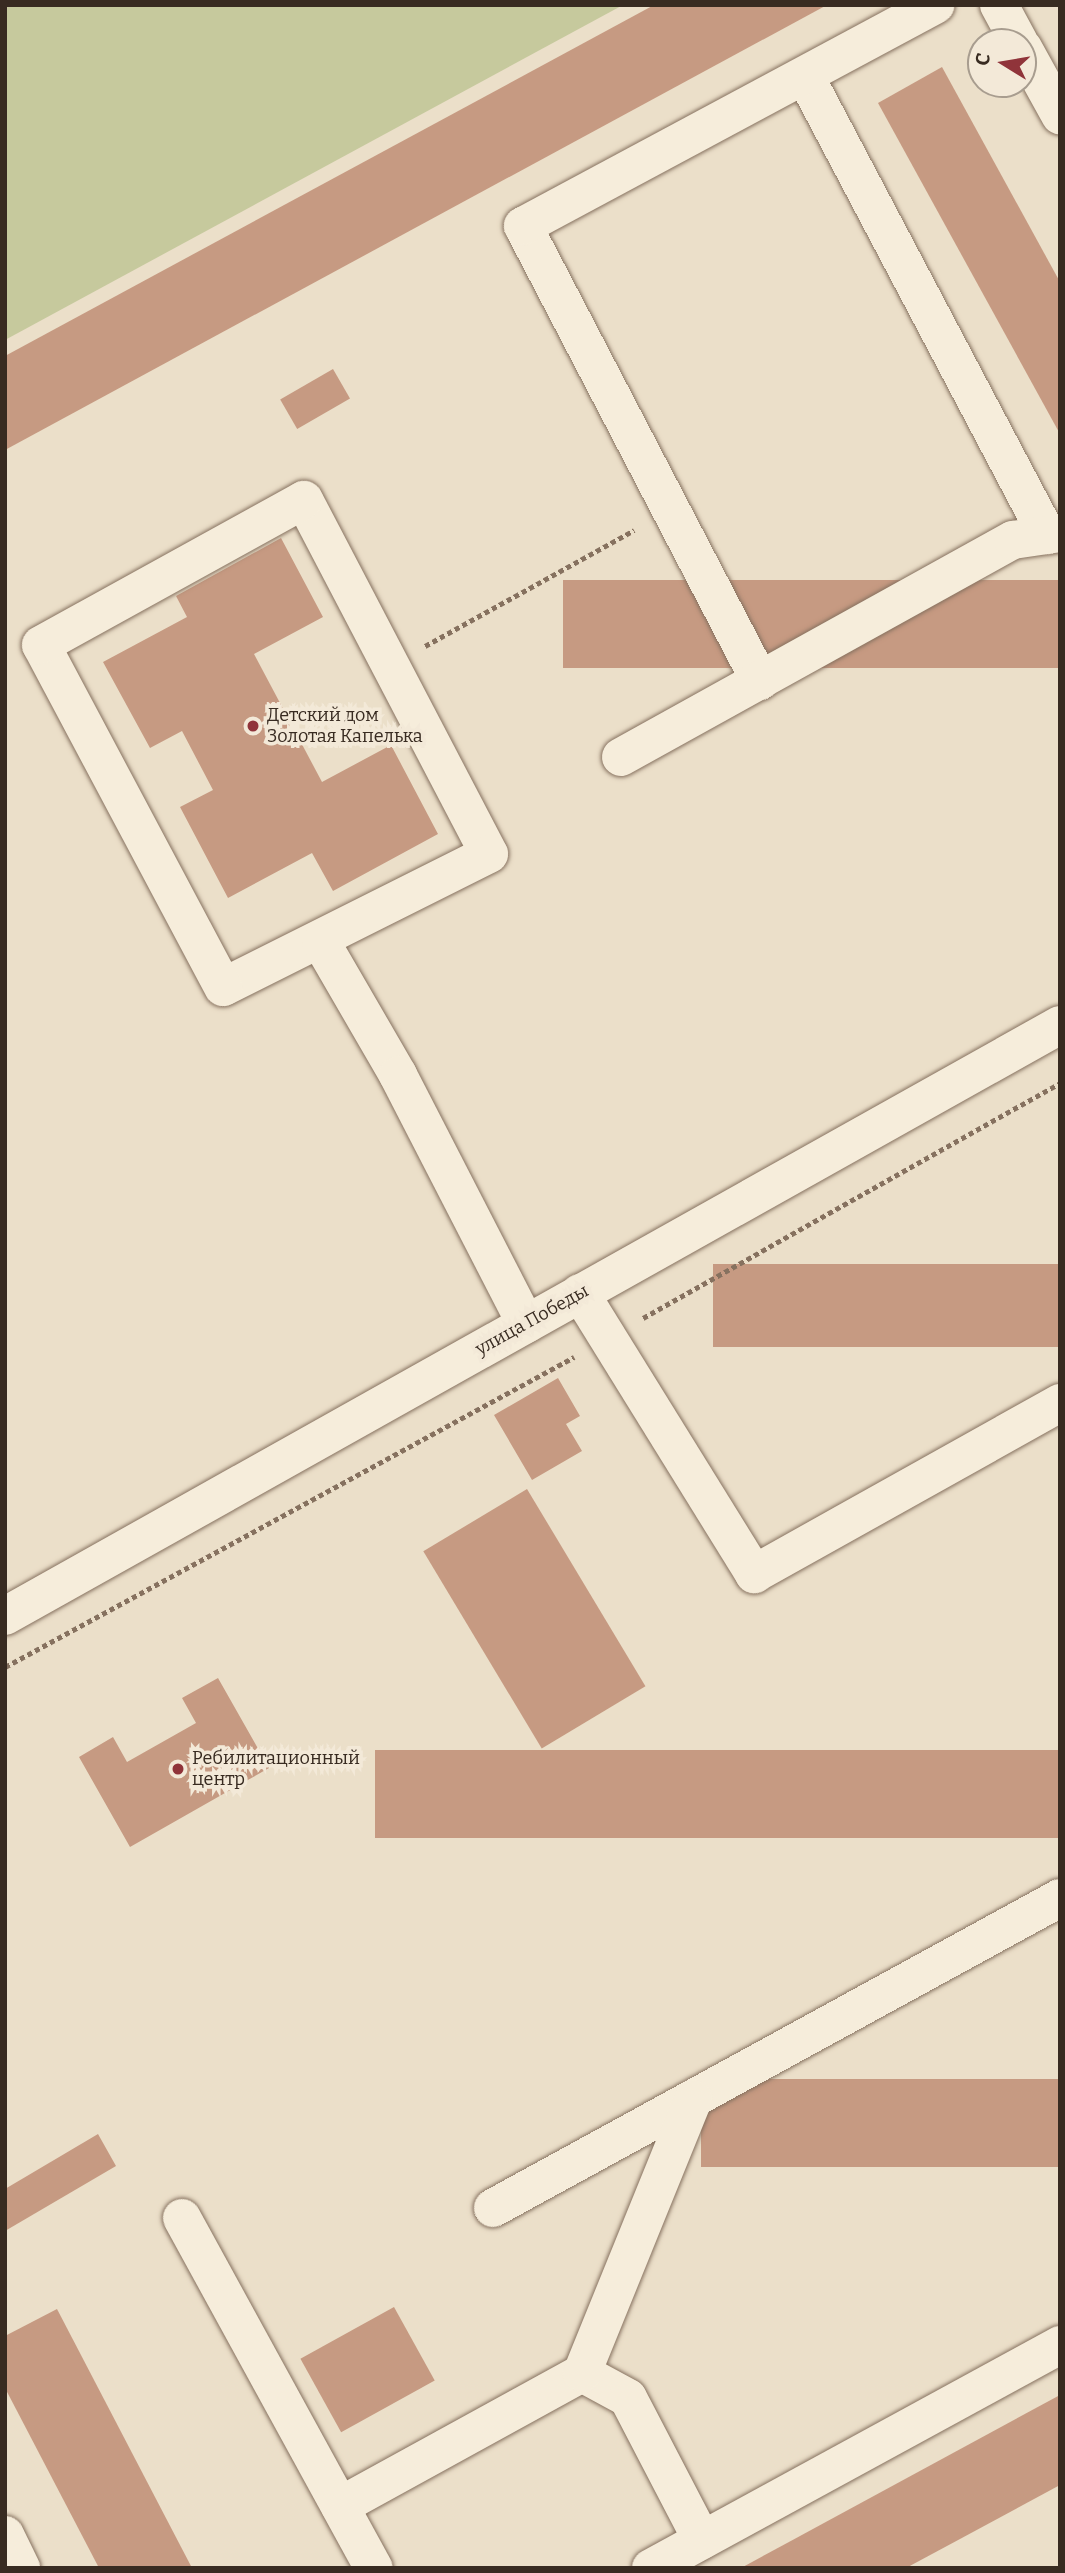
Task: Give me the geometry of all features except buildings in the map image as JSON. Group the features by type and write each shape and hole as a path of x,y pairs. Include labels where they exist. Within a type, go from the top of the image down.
{"street":[{"path":"760,681 523,226 936,5"},
{"path":"999,5 1012,28"},
{"path":"1037,73 1060,115"},
{"path":"621,757 1013,540 1053,534 804,76"},
{"path":"304,500 489,854 321,942 223,987 41,645 304,500"},
{"path":"321,942 398,1074 526,1324"},
{"name":"улица Победы","path":"5,1616 1060,1025"},
{"path":"580,1293 754,1574 1060,1403"},
{"path":"493,2208 1060,1898"},
{"path":"340,2506 582,2373 693,2099"},
{"path":"182,2218 374,2568"},
{"path":"650,2568 1060,2345"},
{"path":"582,2373 628,2398 702,2540"},
{"path":"5,2535 21,2568"}],"path":[{"path":"391,666 670,509"},
{"path":"5,1667 608,1338 1060,1083"}],"green space":[{"path":"5,5 623,5 5,340"}],"place":[{"name":"Детский дом Золотая Капелька","path":"253,726"},
{"name":"Ребилитационный центр","path":"178,1769"}]}
